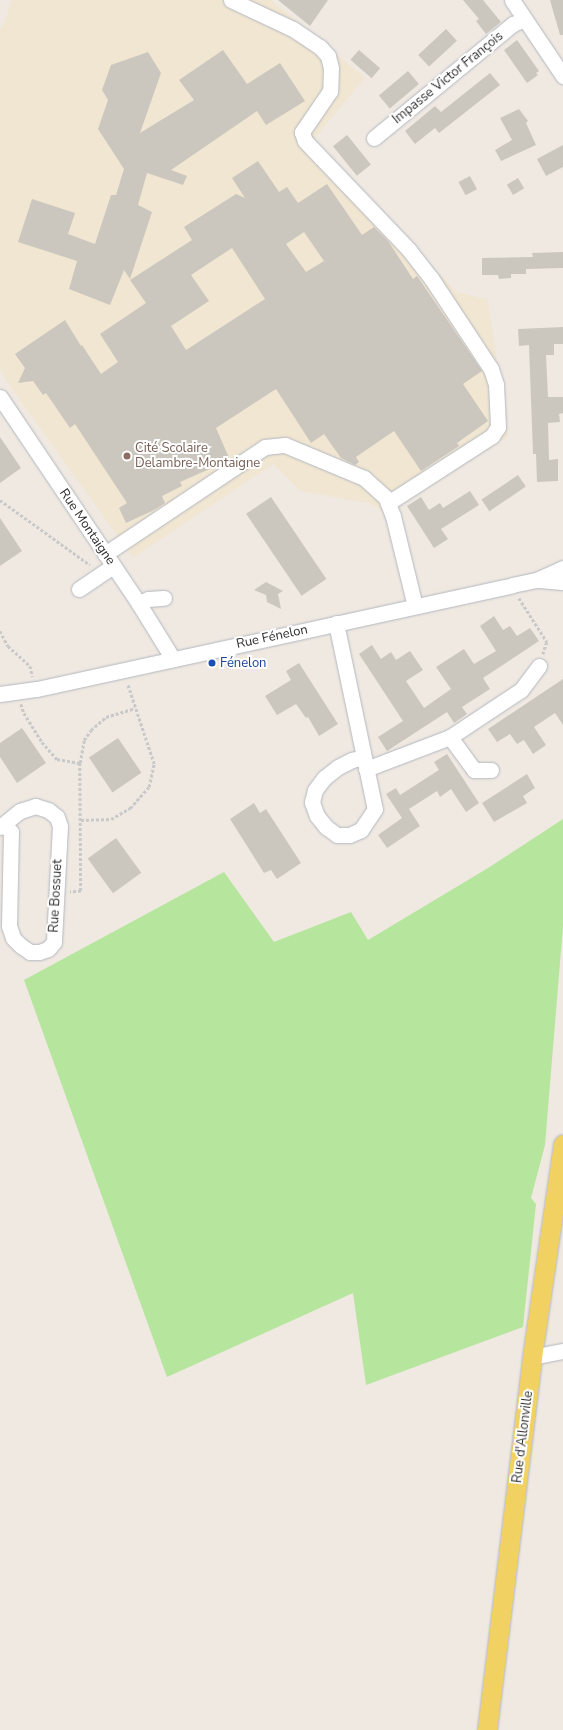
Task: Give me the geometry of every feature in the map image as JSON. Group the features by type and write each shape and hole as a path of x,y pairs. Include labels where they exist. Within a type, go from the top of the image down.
{"main road":[{"name":"Rue d'Allonville","path":"487,1730 532,1357 563,1144"}],"street":[{"path":"231,0 293,29 320,47 328,56 331,68 330,91 302,132 305,141 409,250 491,369 496,384 498,427 492,436 388,503"},
{"path":"512,0 563,76"},
{"name":"Impasse Victor François","path":"374,138 514,24 524,19"},
{"name":"Rue Montaigne","path":"0,396 107,564 139,604 173,659"},
{"path":"78,589 107,564 265,447 285,445 364,478 386,498 393,516 415,606"},
{"name":"Rue Fénelon","path":"6,695 536,580 563,568"},
{"name":"Rue Fénelon","path":"536,580 563,582"},
{"path":"139,604 148,599 164,598"},
{"path":"336,623 365,763 374,810 370,819 361,830 349,835 337,835 326,827 316,816 312,802 315,790 324,778 338,767 352,760 365,763 450,737 521,690 539,666"},
{"path":"450,737 474,770 491,770"},
{"name":"Rue Bossuet","path":"35,806 48,810 57,817 60,826 54,942 48,949 39,952 30,952 13,938 9,926 11,832 2,826 20,812 35,806"},
{"path":"532,1357 563,1351"}],"path":[{"path":"0,500 82,561 107,564"},
{"path":"512,585 547,642 539,666"},
{"path":"0,631 8,646 30,666 37,689"},
{"path":"81,820 111,819 130,808 149,787 154,764 123,670"},
{"path":"6,695 24,713 42,742 57,759 80,763"},
{"path":"56,893 81,891 80,763 84,740 90,730 106,718 135,708"}],"shaded area":[{"path":"12,0 221,0 224,2 226,0 271,0 365,78 310,143 457,292 488,300 508,437 389,513 368,503 300,491 273,464 133,558 3,376 0,367 0,29 4,24"}],"green space":[{"path":"563,819 563,926 545,1145 531,1198 536,1204 523,1327 366,1385 353,1293 167,1377 24,980 224,872 274,942 351,912 368,940 488,868"}],"building":[{"path":"278,0 328,0 310,26"},
{"path":"463,0 483,0 501,22 486,34 476,21 479,19"},
{"path":"550,0 563,0 563,35 560,35"},
{"path":"446,29 457,41 429,67 418,55"},
{"path":"517,40 539,71 536,73 538,75 527,83 504,50"},
{"path":"223,50 247,84 280,63 305,101 266,125 257,111 171,170 187,176 183,185 147,173 138,205 152,212 130,279 124,270 110,305 69,289 77,261 18,242 32,199 75,213 68,234 95,244 111,195 116,195 124,169 98,129 108,100 102,90 111,65 148,52 161,73 140,133 194,100 179,80"},
{"path":"359,50 380,68 372,78 350,60"},
{"path":"408,71 419,84 390,108 379,95"},
{"path":"490,73 500,85 439,133 435,128 415,144 405,131 435,106 441,112"},
{"path":"519,109 528,121 526,123 536,145 501,161 495,150 512,140 500,118"},
{"path":"347,135 371,165 357,176 333,146"},
{"path":"563,145 563,167 546,176 537,159"},
{"path":"258,161 279,192 287,187 298,203 327,184 362,235 374,227 388,241 413,279 417,276 482,371 463,384 488,421 457,443 459,446 421,471 394,431 356,457 359,462 355,465 341,458 324,434 311,443 276,389 216,428 230,460 180,482 182,486 162,496 165,503 154,510 126,523 119,508 127,503 75,424 70,428 46,393 43,395 33,381 18,383 25,368 15,354 65,320 101,374 118,362 100,334 146,303 130,280 192,240 184,227 236,194 245,198 232,178","holes":["304,232 324,261 306,272 286,244","232,248 265,299 186,350 171,326 209,301 191,275"]},
{"path":"470,176 477,189 466,195 459,182"},
{"path":"518,178 524,188 513,195 507,185"},
{"path":"563,252 563,268 526,269 526,274 511,274 511,278 499,279 498,275 482,275 482,258 533,257 532,253"},
{"path":"563,327 563,344 554,344 554,355 546,355 548,397 563,397 563,413 559,414 560,422 548,423 549,460 558,459 558,481 537,482 536,454 533,454 529,345 519,346 518,329"},
{"path":"0,437 21,468 0,483"},
{"path":"518,475 526,487 489,511 482,500"},
{"path":"470,491 479,505 441,529 448,539 434,548 407,506 421,497 429,510 440,503 443,508"},
{"path":"271,497 326,579 301,596 246,514"},
{"path":"0,518 22,551 0,566"},
{"path":"266,582 283,591 278,594 281,609 267,602 266,595 254,590"},
{"path":"494,616 503,630 510,626 517,636 530,628 539,641 483,678 490,689 462,707 467,714 454,723 447,712 387,751 378,737 403,721 359,654 372,645 381,659 391,652 396,660 410,651 423,670 406,681 424,708 451,689 436,667 464,649 474,664 496,651 480,626"},
{"path":"299,663 338,724 319,736 308,717 306,718 296,704 277,715 265,696 291,680 286,671"},
{"path":"563,679 563,725 555,713 534,727 546,745 533,754 524,740 517,744 510,734 497,742 488,729"},
{"path":"22,728 46,763 17,783 0,757 0,743"},
{"path":"118,738 141,773 112,792 89,758"},
{"path":"447,754 479,803 466,812 451,789 440,797 437,791 409,809 420,826 387,848 378,835 402,818 386,794 396,788 400,795 439,770 434,762"},
{"path":"527,774 535,788 523,796 527,803 494,822 482,803"},
{"path":"254,803 260,813 266,809 301,863 277,879 271,870 264,873 230,819"},
{"path":"116,838 141,873 113,893 88,859"}],"place":[{"name":"Cité Scolaire Delambre-Montaigne","path":"127,456"},
{"name":"Fénelon","path":"212,663"}]}
